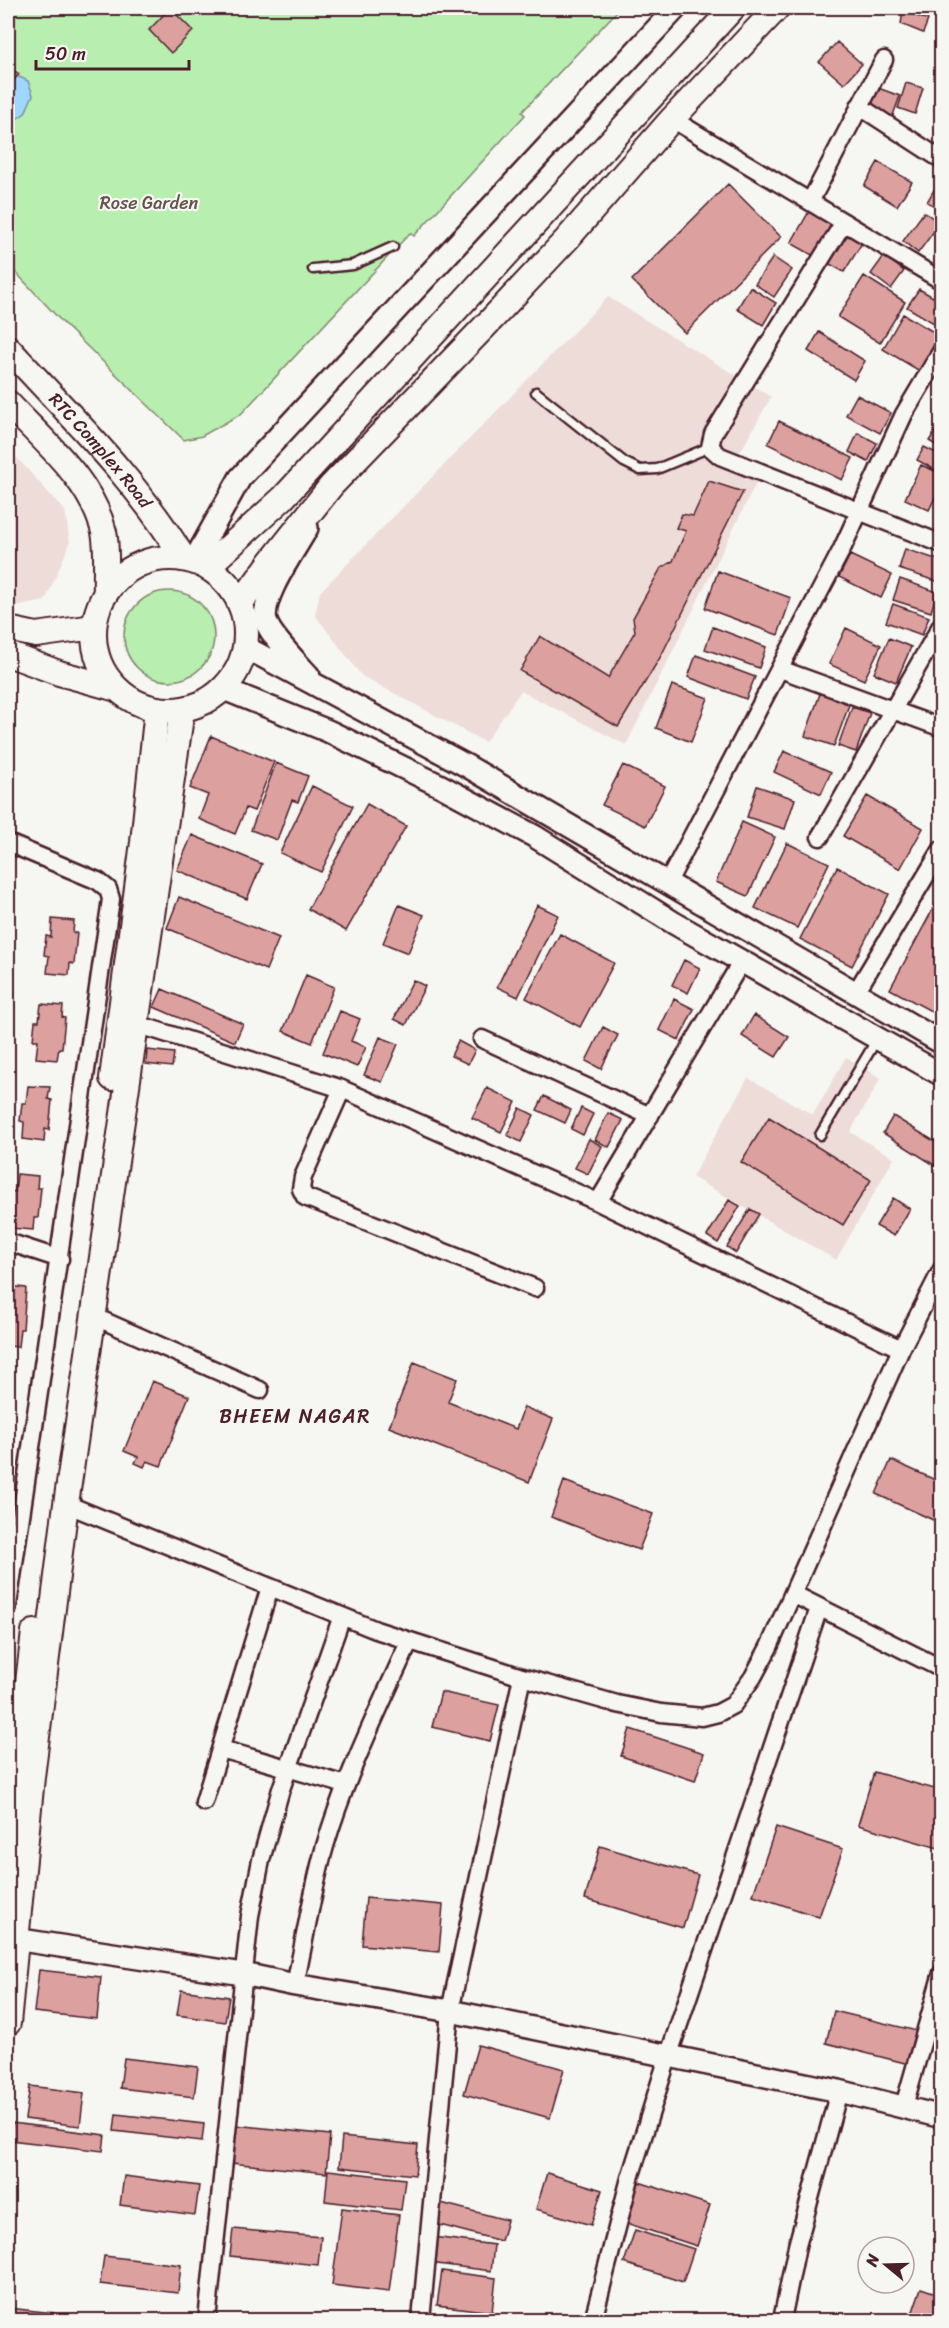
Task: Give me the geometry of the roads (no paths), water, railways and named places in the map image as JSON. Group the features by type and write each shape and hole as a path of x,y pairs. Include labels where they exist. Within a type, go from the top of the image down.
{"main road":[{"path":"195,562 283,498 733,8"},
{"path":"240,604 275,555 331,486 544,263 672,119 777,8"},
{"name":"RTC Complex Road","path":"8,348 136,488 195,562"},
{"name":"RTC Complex Road","path":"8,403 80,481 94,503 104,534 106,593"},
{"path":"162,559 195,562 229,585 240,604 246,625 245,647 238,668 224,689 205,702 182,710 157,709 135,702 117,689 103,671 96,649 94,627 98,609 106,593 121,576 140,564 162,559"},
{"path":"8,629 36,635 94,627"},
{"path":"8,654 59,673 117,689"},
{"path":"8,2023 13,1939 32,1777 66,1504 93,1316 129,1021 143,842 157,709"},
{"path":"8,1850 28,1673 129,1021 182,710"}],"street":[{"path":"195,562 240,478 676,8"},
{"path":"810,202 884,60"},
{"path":"859,106 942,160"},
{"path":"672,119 942,281"},
{"path":"844,222 713,434 710,447 720,456 942,544"},
{"path":"668,882 841,550 904,414 942,350"},
{"path":"316,685 266,621 267,604 274,587 331,486"},
{"path":"820,837 942,624"},
{"path":"245,647 467,766 942,1043"},
{"path":"780,669 942,728"},
{"path":"224,689 328,731 441,786 534,836 674,923 942,1075"},
{"path":"8,843 98,881 108,889 111,899 8,1605"},
{"path":"856,992 942,849"},
{"path":"598,1202 742,962"},
{"path":"129,1021 342,1089 598,1202 901,1349"},
{"path":"482,1039 650,1116"},
{"path":"342,1089 303,1177 301,1189 305,1197 535,1288"},
{"path":"8,1242 60,1258"},
{"path":"66,1504 409,1642 616,1704 661,1713 702,1717 718,1713 733,1705 753,1677 793,1594 901,1349 942,1269"},
{"path":"93,1316 260,1390"},
{"path":"204,1802 270,1587"},
{"path":"793,1594 942,1669"},
{"path":"593,2320 630,2178 668,2057 819,1608"},
{"path":"207,2320 250,1916 261,1860 288,1768 342,1616"},
{"path":"295,1985 325,1848 346,1785 409,1642"},
{"path":"421,2320 450,2011 522,1677"},
{"path":"221,1749 346,1785"},
{"path":"13,1939 243,1974 450,2011 838,2091 942,2117"},
{"path":"904,2106 942,1973"},
{"path":"782,2320 797,2246 838,2091"}],"lane":[{"path":"313,269 353,265 393,247"},
{"path":"536,392 624,462 640,470 657,469 710,447"},
{"path":"820,1135 877,1039"}],"water":[{"path":"17,76 28,81 33,95 25,113 8,123 8,87"}],"district":[{"name":"BHEEM NAGAR","path":"295,1416"}],"park label":[{"name":"Rose Garden","path":"149,203"}]}
